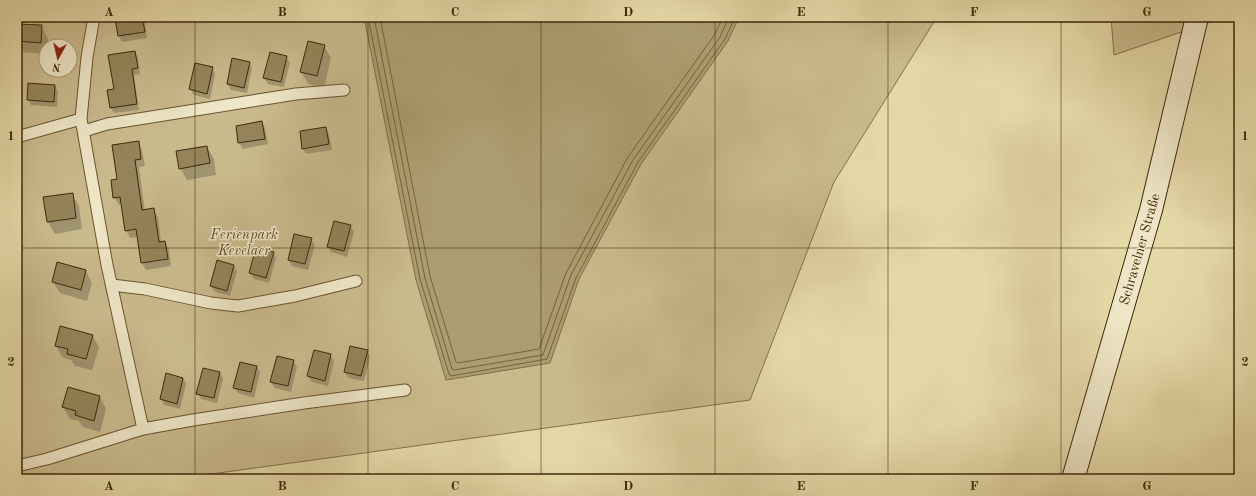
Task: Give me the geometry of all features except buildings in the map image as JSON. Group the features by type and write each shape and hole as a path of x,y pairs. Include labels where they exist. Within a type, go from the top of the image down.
{"main road":[{"name":"Schravelner Straße","path":"1073,479 1151,210 1197,17"}],"lane":[{"path":"94,17 87,57 81,119 106,265 112,285 143,429"},
{"path":"84,130 108,124 296,94 344,90"},
{"path":"17,137 81,119"},
{"path":"112,285 145,289 211,303 238,306 295,296 356,281"},
{"path":"17,466 47,459 143,429 304,403 405,390"}],"green space":[{"name":"Ferienpark Kevelaer","path":"17,17 937,17 834,182 750,400 175,479 17,479"},
{"path":"1111,17 1225,17 1114,55"}],"water":[{"path":"364,17 739,17 728,41 641,164 579,279 550,363 446,380 416,280"}]}
